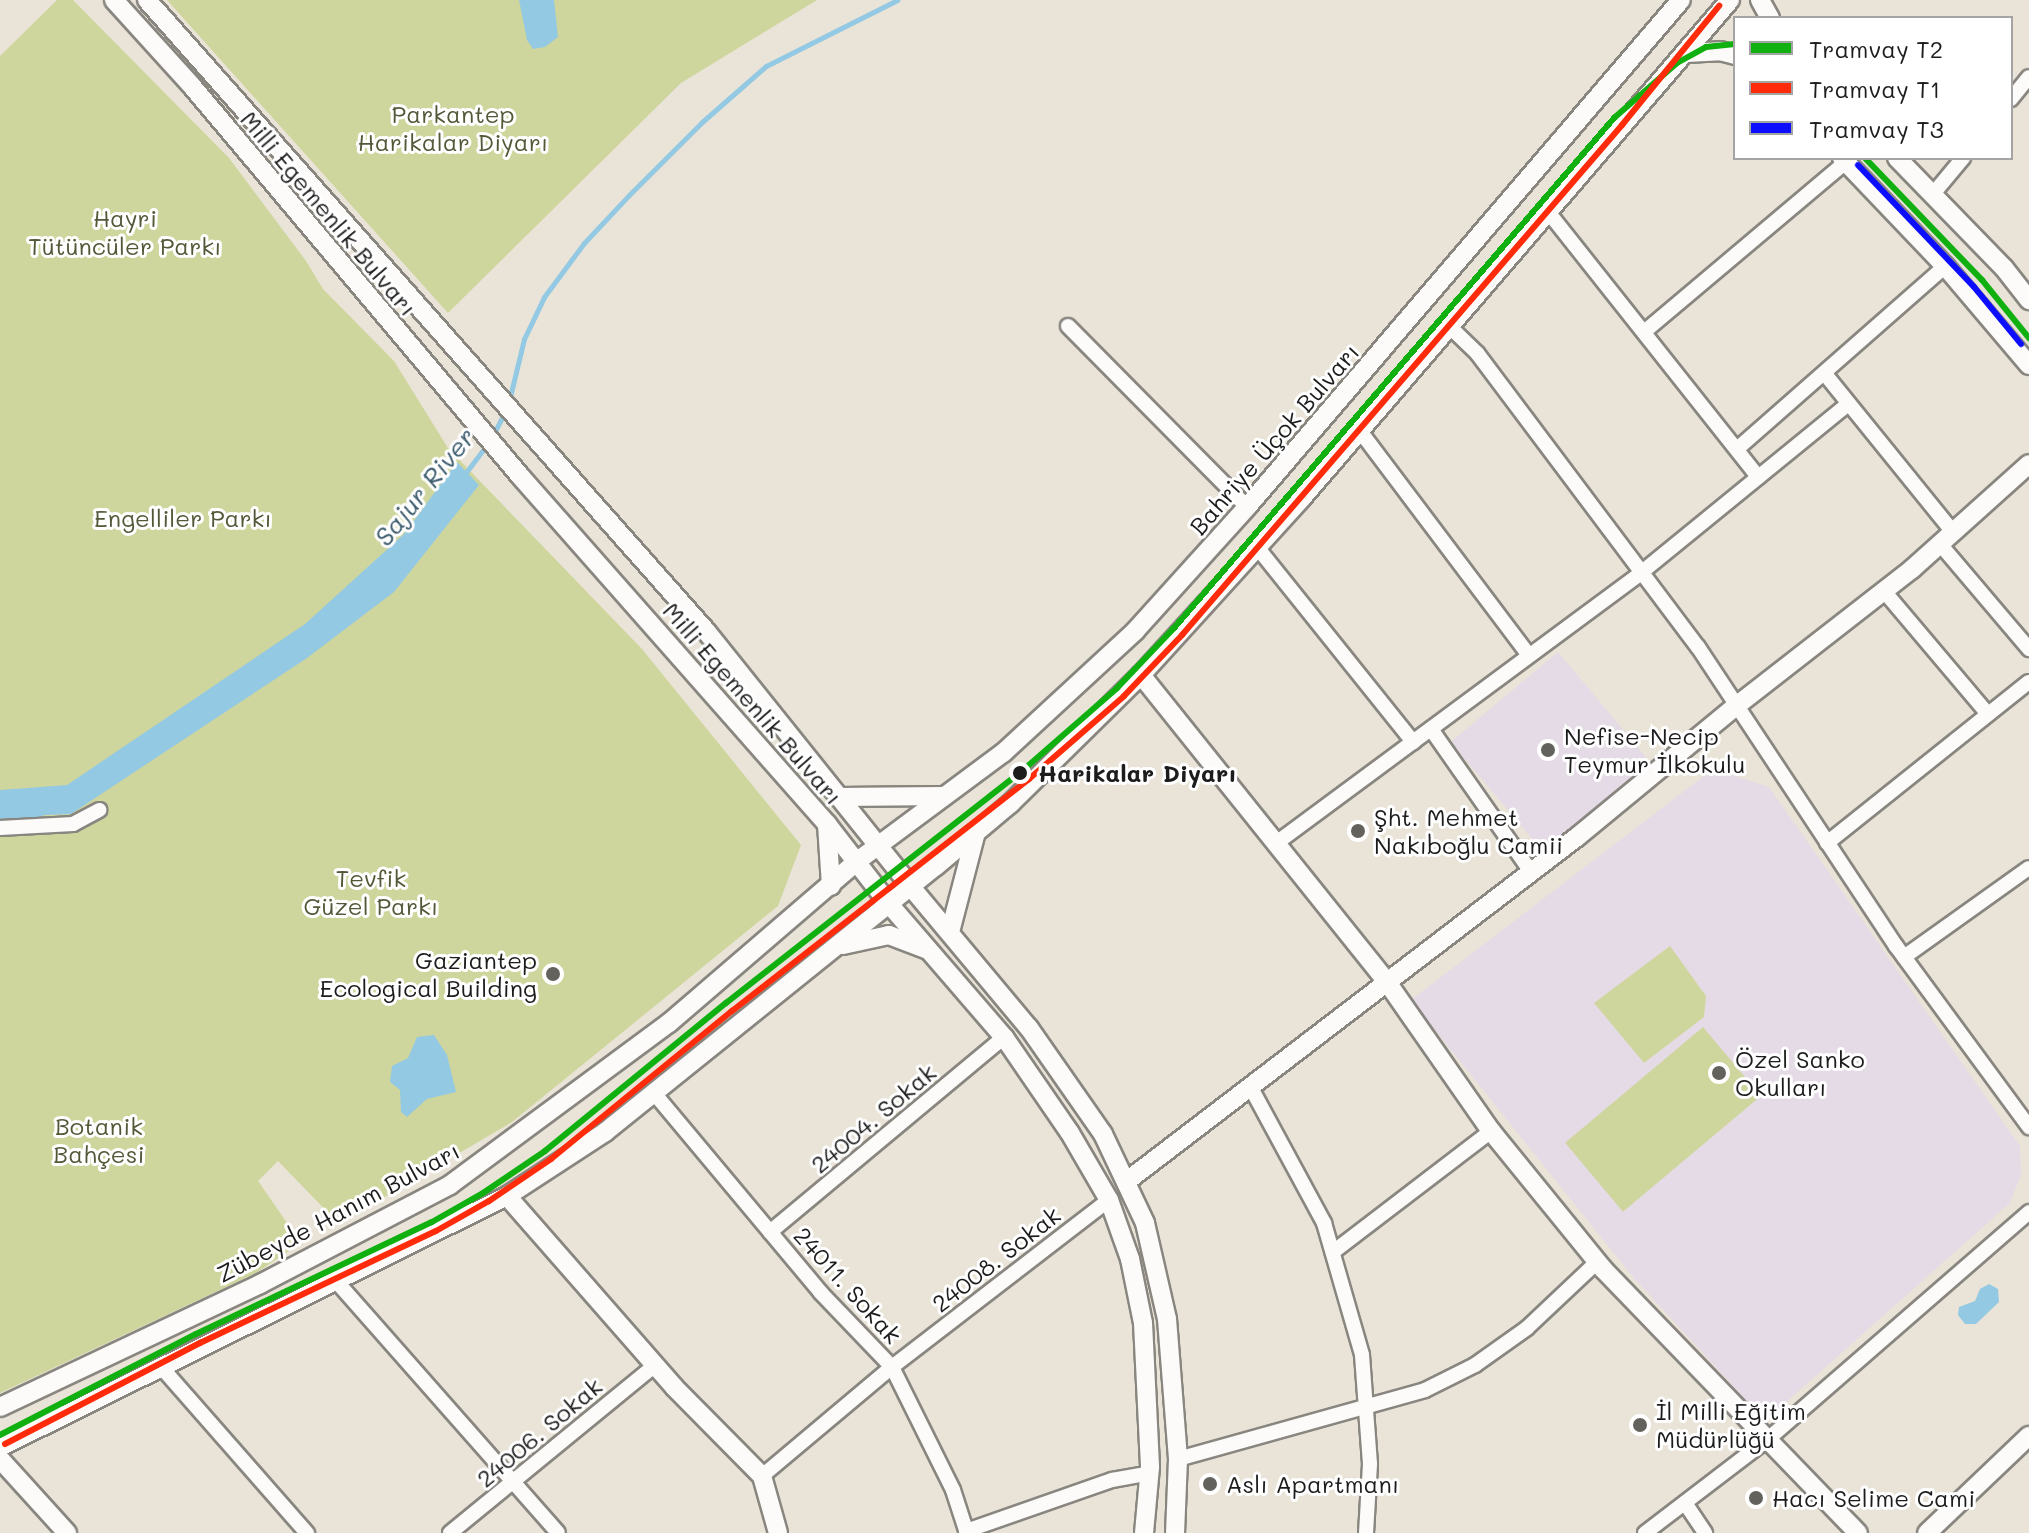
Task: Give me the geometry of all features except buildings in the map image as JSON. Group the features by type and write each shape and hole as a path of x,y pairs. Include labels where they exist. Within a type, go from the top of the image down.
{"main road":[{"name":"Milli Egemenlik Bulvarı","path":"114,0 191,85 514,468 827,824 889,904 1004,1037 1070,1133 1109,1200 1130,1259 1143,1323 1150,1473 1144,1533"},
{"name":"Milli Egemenlik Bulvarı","path":"147,0 512,416 706,631 911,887 1029,1028 1103,1134 1127,1181 1149,1237 1167,1319 1178,1459 1175,1533"},
{"name":"Bahriye Üçok Bulvarı","path":"856,862 1003,753 1135,631 1321,425 1681,0"},
{"path":"0,1447 507,1196 605,1132 911,887 976,832 1141,675 1360,431 1730,0"},
{"path":"1686,53 1720,51 1733,54"},
{"path":"1844,160 1945,266 2029,365"},
{"path":"1899,160 2029,300"},
{"path":"1127,1181 1531,872 1884,591 2029,464"},
{"path":"1141,675 1387,982 1491,1131 1597,1262 1858,1533"},
{"path":"839,797 944,796"},
{"path":"827,824 831,886"},
{"path":"950,932 976,832"},
{"name":"Zübeyde Hanım Bulvarı","path":"0,1407 260,1284 450,1185 669,1023 856,862"},
{"path":"836,946 889,935 929,950"},
{"path":"507,1196 655,1365 762,1476 778,1533"},
{"path":"1927,1533 2029,1436"},
{"path":"0,1459 67,1533"}],"street":[{"path":"2013,97 2029,77"},
{"path":"1644,332 1844,160"},
{"path":"1933,194 1961,160"},
{"path":"1549,213 1758,477"},
{"path":"1737,449 1945,266"},
{"path":"1068,326 1247,507"},
{"path":"1450,327 1477,353 1642,572 1904,957 2029,1127"},
{"path":"1825,374 2029,649"},
{"path":"1275,844 1642,572 1848,404"},
{"path":"1360,431 1529,655"},
{"path":"1257,547 1413,742"},
{"path":"1884,591 1988,714"},
{"path":"1827,843 2029,682"},
{"path":"1431,729 1531,872"},
{"path":"0,828 73,824 99,810"},
{"path":"1904,957 2028,872"},
{"name":"24004. Sokak","path":"770,1232 1004,1037"},
{"path":"1250,1086 1324,1223 1362,1355 1370,1464 1366,1533"},
{"name":"24011. Sokak","path":"654,1093 821,1293 892,1367 953,1490 967,1532"},
{"path":"1333,1252 1491,1131"},
{"name":"24008. Sokak","path":"762,1476 892,1367 1109,1200"},
{"path":"1645,1533 1768,1439 2029,1212"},
{"path":"1178,1459 1425,1390 1475,1365 1527,1328 1597,1262"},
{"path":"337,1282 558,1533"},
{"name":"24006. Sokak","path":"450,1533 655,1365"},
{"path":"162,1368 307,1533"},
{"path":"967,1532 1112,1480 1150,1473"},
{"path":"1685,1503 1705,1533"}],"shaded area":[{"name":"Nefise-Necip Teymur İlkokulu","path":"1558,652 1650,762 1543,852 1451,742"},
{"name":"Özel Sanko Okulları","path":"1713,769 1769,787 2020,1146 2021,1175 2010,1203 1765,1421 1633,1277 1411,1000"}],"green space":[{"path":"57,0 73,0 229,158 306,261 323,289 394,361 448,448 642,649 801,845 778,906 512,1122 339,1224 278,1161 258,1181 301,1243 256,1273 0,1393 0,56"},
{"name":"Parkantep Harikalar Diyarı","path":"167,0 817,0 681,83 448,313"},
{"path":"1670,946 1706,996 1704,1017 1644,1063 1594,1003"},
{"path":"1703,1027 1761,1096 1623,1212 1565,1143"}],"water":[{"path":"519,0 554,0 558,37 545,47 533,49 527,40"},
{"path":"457,462 479,485 394,592 307,658 71,814 0,817 0,790 67,785 305,624 404,534"},
{"path":"434,1035 447,1055 456,1092 427,1099 407,1117 401,1112 400,1090 390,1082 392,1066 408,1058 417,1037"},
{"path":"1989,1284 1998,1289 1999,1302 1976,1324 1965,1324 1958,1315 1959,1307 1975,1301 1980,1289"}],"waterway":[{"name":"Sajur River","path":"509,401 524,339 544,297 584,243 629,195 702,122 766,66 897,0"},
{"name":"Sajur River","path":"492,437 506,410"},
{"name":"Sajur River","path":"464,475 487,445"},
{"name":"Sajur River","path":"0,818 40,815"}],"tram line":[{"name":"T1","path":"5,1444 200,1343 436,1231 489,1201 551,1159 732,1011 1029,779 1124,696 1182,635 1622,125 1719,6"},
{"name":"T2","path":"0,1435 196,1334 432,1222 483,1193 545,1151 726,1003 1022,771 1117,688 1174,628 1614,118 1677,63 1706,47 1733,44"},
{"name":"T2","path":"1867,160 1982,280 2029,338"},
{"name":"T3","path":"1858,165 1974,287 2021,344"}],"place":[{"name":"Nefise-Necip Teymur İlkokulu","path":"1548,750"},
{"name":"Harikalar Diyarı","path":"1020,773"},
{"name":"Şht. Mehmet Nakıboğlu Camii","path":"1358,831"},
{"name":"Gaziantep Ecological Building","path":"553,974"},
{"name":"Özel Sanko Okulları","path":"1719,1073"},
{"name":"İl Milli Eğitim Müdürlüğü","path":"1640,1425"},
{"name":"Aslı Apartmanı","path":"1210,1484"},
{"name":"Hacı Selime Cami","path":"1756,1498"}],"park label":[{"name":"Hayri Tütüncüler Parkı","path":"125,232"},
{"name":"Engelliler Parkı","path":"183,518"},
{"name":"Tevfik Güzel Parkı","path":"371,892"},
{"name":"Botanik Bahçesi","path":"99,1140"}]}
